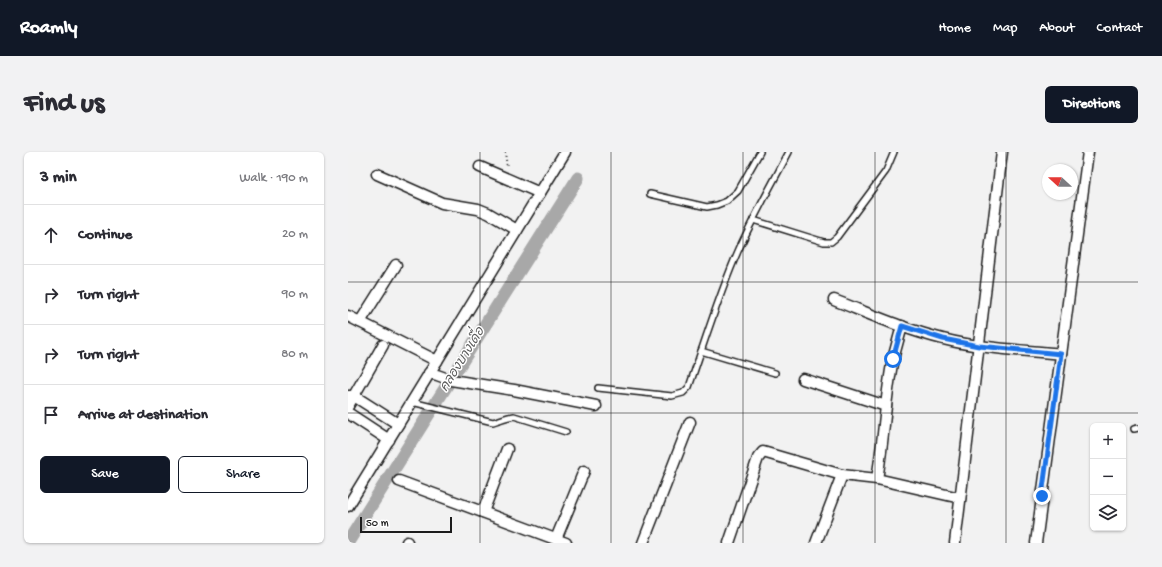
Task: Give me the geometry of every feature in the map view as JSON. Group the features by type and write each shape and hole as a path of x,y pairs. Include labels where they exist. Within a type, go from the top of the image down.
{"street":[{"path":"348,506 412,402 433,374 437,361 566,152"},
{"path":"955,543 1002,152"},
{"path":"1036,543 1088,152"},
{"path":"480,167 540,193"},
{"path":"377,174 442,203 478,209 488,213 517,230"},
{"path":"360,322 396,265"},
{"path":"834,300 902,326 943,339 979,346 1061,354"},
{"path":"348,316 437,361"},
{"path":"877,479 893,359 902,326"},
{"path":"348,406 351,396 382,345"},
{"path":"433,374 451,380 514,390 596,406"},
{"path":"803,379 886,406"},
{"path":"351,396 398,424"},
{"path":"348,413 388,440"},
{"path":"644,543 690,422"},
{"path":"483,512 507,450"},
{"path":"729,543 758,458 763,452 842,475 877,479 960,498"},
{"path":"399,481 561,541 584,471"},
{"path":"816,543 842,475"}],"lane":[{"path":"650,194 707,207 728,201 738,190 760,152"},
{"path":"598,388 672,396 683,393 689,387 719,297 738,251 789,152"},
{"path":"753,220 824,242 831,242 837,237 886,171 894,152"},
{"path":"701,351 775,373"},
{"path":"412,402 493,422 507,416 514,416 566,432"}],"waterway":[{"name":"คลองบางเดื่อ","path":"348,542 578,178"}],"route":[{"path":"893,359 902,326 943,339 979,346 1061,354 1042,496"}]}
